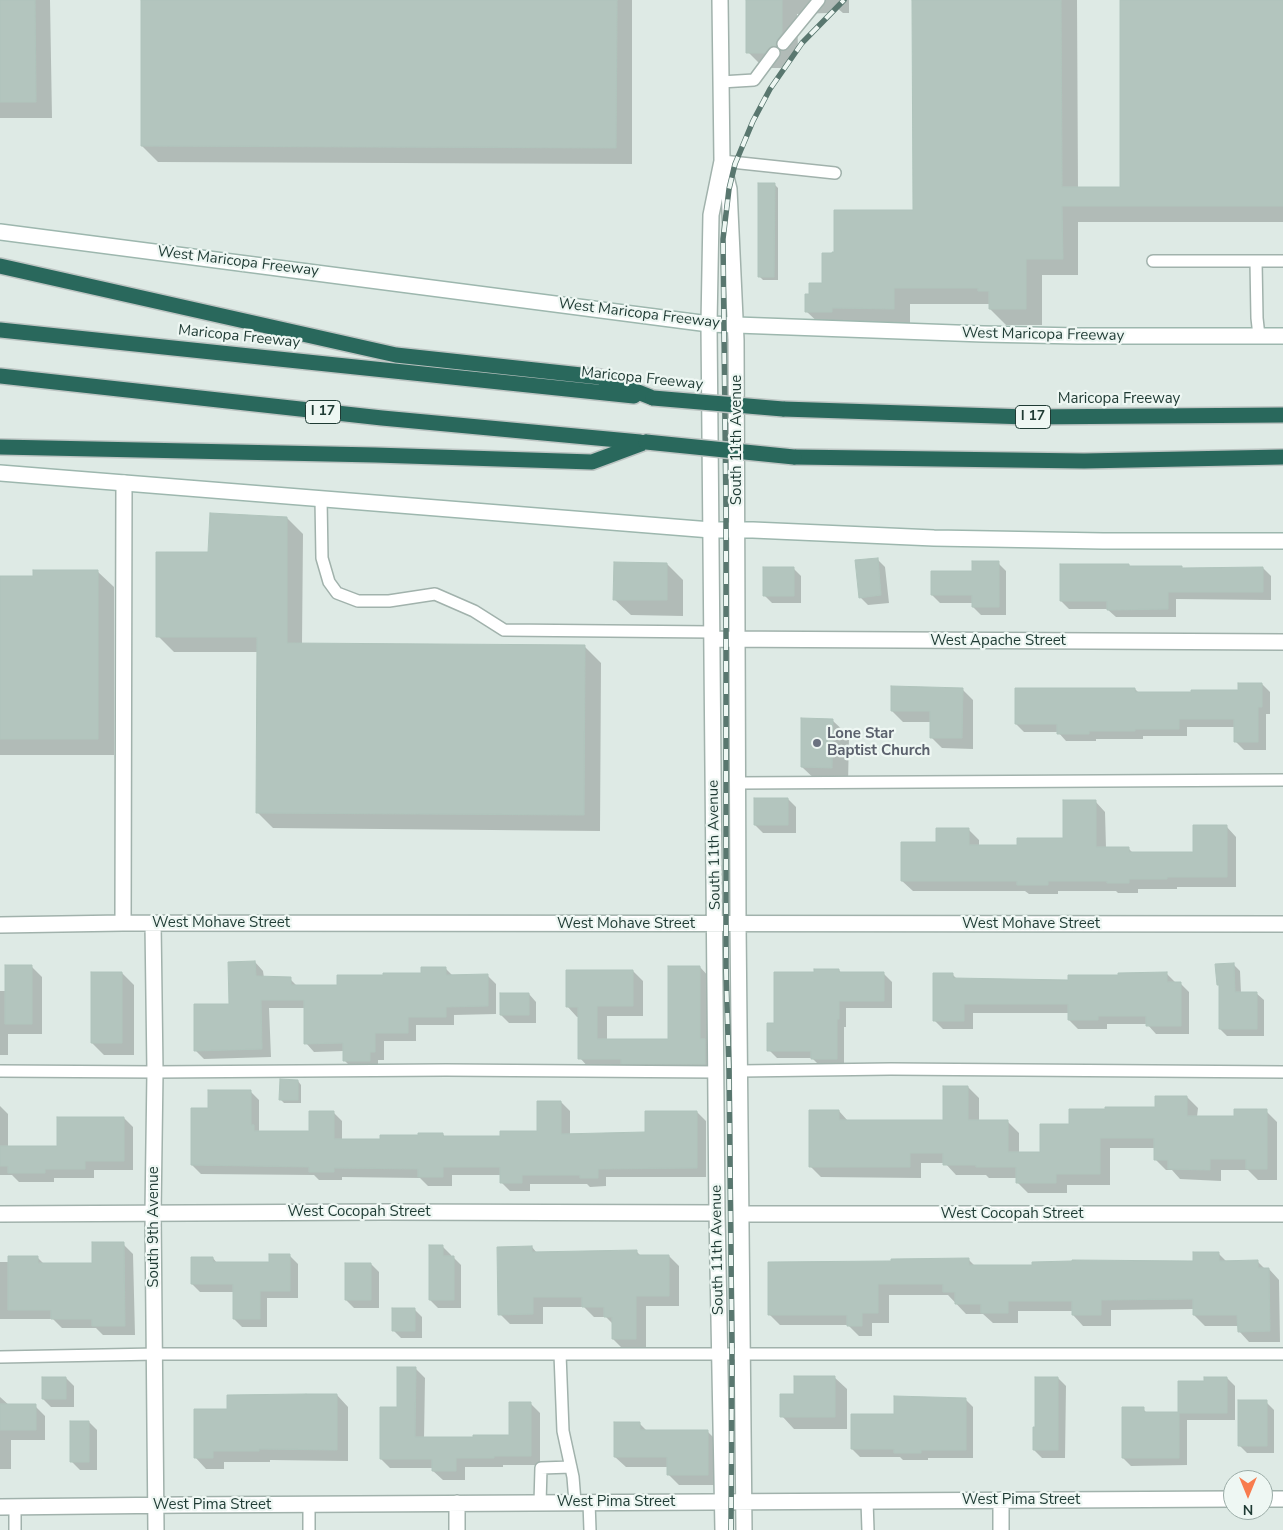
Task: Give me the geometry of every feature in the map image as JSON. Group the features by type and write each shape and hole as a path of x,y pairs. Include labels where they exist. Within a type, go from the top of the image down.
{"highway":[{"path":"0,266 396,355 600,378 653,398"},
{"name":"Maricopa Freeway","path":"0,330 653,398 783,409 1027,417 1283,415"},
{"name":"I 17","path":"0,376 382,418 794,457 1075,461 1283,457"},
{"path":"0,448 366,455 592,462 646,442"}],"street":[{"name":"South 11th Avenue","path":"720,0 722,161 711,214 709,324 716,924 717,1213 723,1530"},
{"name":"South 11th Avenue","path":"722,161 729,189 736,326 738,924 744,1530"},
{"name":"West Maricopa Freeway","path":"0,232 709,324 1078,336 1283,336"},
{"path":"0,473 711,530 1083,541 1283,541"},
{"path":"124,483 124,923"},
{"name":"West Apache Street","path":"712,636 737,639 1283,642"},
{"name":"West Mohave Street","path":"0,925 124,923 1283,924"},
{"name":"South 9th Avenue","path":"153,923 156,1530"},
{"name":"West Cocopah Street","path":"0,1214 717,1213"},
{"name":"West Cocopah Street","path":"742,1214 1283,1214"},
{"name":"West Pima Street","path":"0,1507 1223,1499"},
{"path":"1001,1500 1001,1530"},
{"path":"456,1503 457,1530"}],"lane":[{"path":"782,44 819,0"},
{"path":"721,82 754,80 774,52"},
{"path":"722,161 835,173"},
{"path":"1154,261 1283,261"},
{"path":"1256,261 1259,336"},
{"path":"321,499 322,558 329,582 337,593 358,601 389,601 435,594 474,612 504,630 712,636"},
{"path":"738,782 1283,780"},
{"path":"740,1071 901,1069 1283,1072"},
{"path":"0,1071 436,1070 716,1072"},
{"path":"0,1357 156,1354 1283,1354"},
{"path":"560,1354 564,1431 571,1467 590,1530"},
{"path":"540,1502 541,1468 571,1467"},
{"path":"867,1501 868,1530"},
{"path":"309,1504 309,1530"},
{"path":"16,1507 16,1530"}],"building":[{"path":"0,0 35,0 36,102 0,102"},
{"path":"141,0 617,0 616,148 141,146"},
{"path":"746,0 782,0 782,33 777,40 776,46 771,46 765,53 746,53"},
{"path":"912,0 1061,0 1062,187 1120,187 1120,0 1283,0 1283,206 1062,206 1063,259 1026,259 1026,309 989,309 989,291 978,291 978,288 894,288 894,309 832,308 832,312 805,312 805,294 809,294 809,283 822,283 822,253 834,252 834,210 913,210"},
{"path":"758,183 775,183 774,277 758,277"},
{"path":"210,513 287,517 287,643 585,645 584,815 256,813 257,637 156,637 156,552 208,552"},
{"path":"878,558 881,595 859,598 855,560"},
{"path":"972,561 999,561 999,607 972,607 972,595 931,595 931,571 972,571"},
{"path":"614,562 667,563 667,600 613,600"},
{"path":"1060,564 1129,564 1129,566 1182,566 1182,568 1263,567 1263,592 1168,592 1168,609 1107,610 1107,601 1060,601"},
{"path":"763,567 794,567 794,596 763,596"},
{"path":"33,570 98,570 98,739 0,739 0,576 33,576"},
{"path":"1238,683 1262,683 1262,707 1258,707 1258,742 1234,742 1234,719 1179,719 1179,729 1089,731 1089,734 1057,734 1057,724 1015,724 1015,688 1135,688 1135,692 1191,692 1191,690 1238,690"},
{"path":"891,686 963,688 962,738 930,738 930,711 891,711"},
{"name":"Lone Star Baptist Church","path":"801,718 833,719 832,768 801,767"},
{"path":"754,798 788,798 788,825 754,825"},
{"path":"1063,800 1096,800 1096,847 1129,847 1129,852 1193,852 1193,825 1227,825 1227,877 1129,879 1129,883 1048,881 1048,885 1017,885 1017,881 901,881 901,842 936,842 936,828 969,828 969,845 1017,845 1017,838 1063,838"},
{"path":"255,961 256,976 291,977 291,985 337,985 337,975 421,973 421,967 446,967 446,975 488,974 488,1006 446,1007 446,1017 408,1017 408,1033 375,1033 375,1052 370,1052 370,1061 343,1061 343,1043 304,1044 304,1000 261,1000 262,1049 194,1051 194,1004 229,1004 228,962"},
{"path":"1234,963 1235,992 1257,992 1257,1029 1219,1029 1219,985 1217,985 1215,964"},
{"path":"5,965 32,965 32,1024 5,1024"},
{"path":"668,966 700,966 700,1039 705,1039 705,1064 621,1064 621,1059 578,1059 578,1007 566,1007 566,970 633,970 633,1006 597,1006 597,1039 668,1039"},
{"path":"814,969 839,969 839,972 884,972 884,1001 839,1001 837,1059 811,1059 811,1051 767,1051 767,1023 774,1023 774,972 814,972"},
{"path":"91,972 122,972 122,1043 91,1043"},
{"path":"1167,972 1167,982 1181,982 1181,1026 1146,1026 1146,1016 1098,1016 1098,1020 1068,1020 1068,1004 964,1004 964,1021 933,1021 933,973 953,973 953,978 1068,980 1068,975 1118,975 1118,973"},
{"path":"500,993 529,993 529,1015 500,1015"},
{"path":"280,1079 298,1080 298,1100 279,1100"},
{"path":"943,1086 968,1086 968,1120 1008,1120 1008,1152 1040,1152 1040,1124 1069,1124 1069,1109 1155,1107 1155,1096 1187,1096 1187,1116 1234,1116 1234,1109 1267,1109 1267,1169 1246,1169 1246,1159 1210,1159 1210,1170 1168,1169 1168,1160 1154,1160 1154,1138 1100,1138 1100,1174 1056,1174 1056,1183 1016,1183 1016,1167 943,1165 943,1153 910,1153 910,1167 809,1167 809,1110 839,1110 839,1120 943,1120"},
{"path":"208,1090 251,1090 251,1125 254,1125 254,1131 309,1131 309,1111 334,1111 334,1139 380,1139 380,1135 418,1135 418,1133 443,1133 443,1136 500,1136 500,1131 537,1131 537,1101 561,1101 561,1134 645,1132 645,1111 697,1111 697,1168 598,1169 598,1178 580,1178 580,1175 522,1175 522,1183 500,1183 500,1167 443,1167 443,1177 418,1177 418,1169 334,1168 334,1172 309,1172 309,1167 191,1165 191,1108 208,1108"},
{"path":"57,1117 124,1117 124,1161 85,1161 85,1169 45,1169 45,1173 8,1173 8,1166 0,1166 0,1146 57,1146"},
{"path":"92,1242 124,1242 125,1326 92,1326 92,1319 51,1319 51,1310 8,1310 8,1256 38,1256 38,1263 92,1263"},
{"path":"429,1245 443,1245 443,1256 454,1256 454,1300 429,1300"},
{"path":"532,1246 532,1252 637,1250 637,1255 669,1255 669,1296 636,1296 636,1339 612,1339 612,1317 604,1317 604,1307 582,1307 582,1297 533,1297 533,1314 498,1315 497,1247"},
{"path":"1193,1252 1219,1252 1219,1261 1258,1260 1258,1268 1269,1268 1270,1331 1238,1332 1237,1315 1193,1315 1193,1299 1101,1300 1101,1315 1072,1315 1072,1301 1008,1301 1008,1313 981,1313 981,1304 955,1304 955,1292 943,1292 943,1284 878,1284 878,1313 862,1313 862,1326 847,1326 847,1315 768,1315 768,1262 969,1258 969,1265 1032,1265 1032,1262 1072,1260 1193,1261"},
{"path":"269,1254 290,1254 290,1291 260,1291 260,1319 233,1319 233,1284 191,1284 191,1257 213,1257 213,1262 269,1262"},
{"path":"345,1263 371,1263 371,1300 345,1300"},
{"path":"392,1308 415,1308 415,1331 392,1331"},
{"path":"397,1367 416,1367 415,1437 509,1435 509,1402 531,1402 531,1456 456,1458 456,1471 432,1471 432,1459 380,1459 380,1407 397,1407"},
{"path":"794,1376 835,1376 835,1417 780,1417 780,1394 794,1394"},
{"path":"42,1377 66,1377 66,1399 42,1399"},
{"path":"1035,1377 1058,1377 1058,1450 1033,1450"},
{"path":"1204,1377 1227,1377 1227,1413 1179,1413 1179,1458 1122,1458 1122,1407 1144,1407 1144,1412 1178,1412 1178,1381 1204,1381"},
{"path":"337,1394 337,1450 259,1449 259,1451 213,1451 213,1458 194,1458 194,1409 227,1409 227,1395"},
{"path":"894,1396 966,1398 966,1450 921,1450 921,1453 894,1453 894,1449 851,1449 851,1414 894,1414"},
{"path":"1238,1400 1267,1400 1267,1446 1238,1446"},
{"path":"0,1404 36,1404 36,1430 0,1430"},
{"path":"70,1421 89,1421 89,1462 70,1462"},
{"path":"614,1422 640,1422 640,1430 708,1430 708,1475 667,1475 667,1457 614,1457"}],"railway":[{"path":"731,1530 732,1353 726,971 726,513 723,239 729,189 735,164 753,121 770,89 802,43 844,0"}],"place":[{"name":"Lone Star Baptist Church","path":"817,743"}]}
